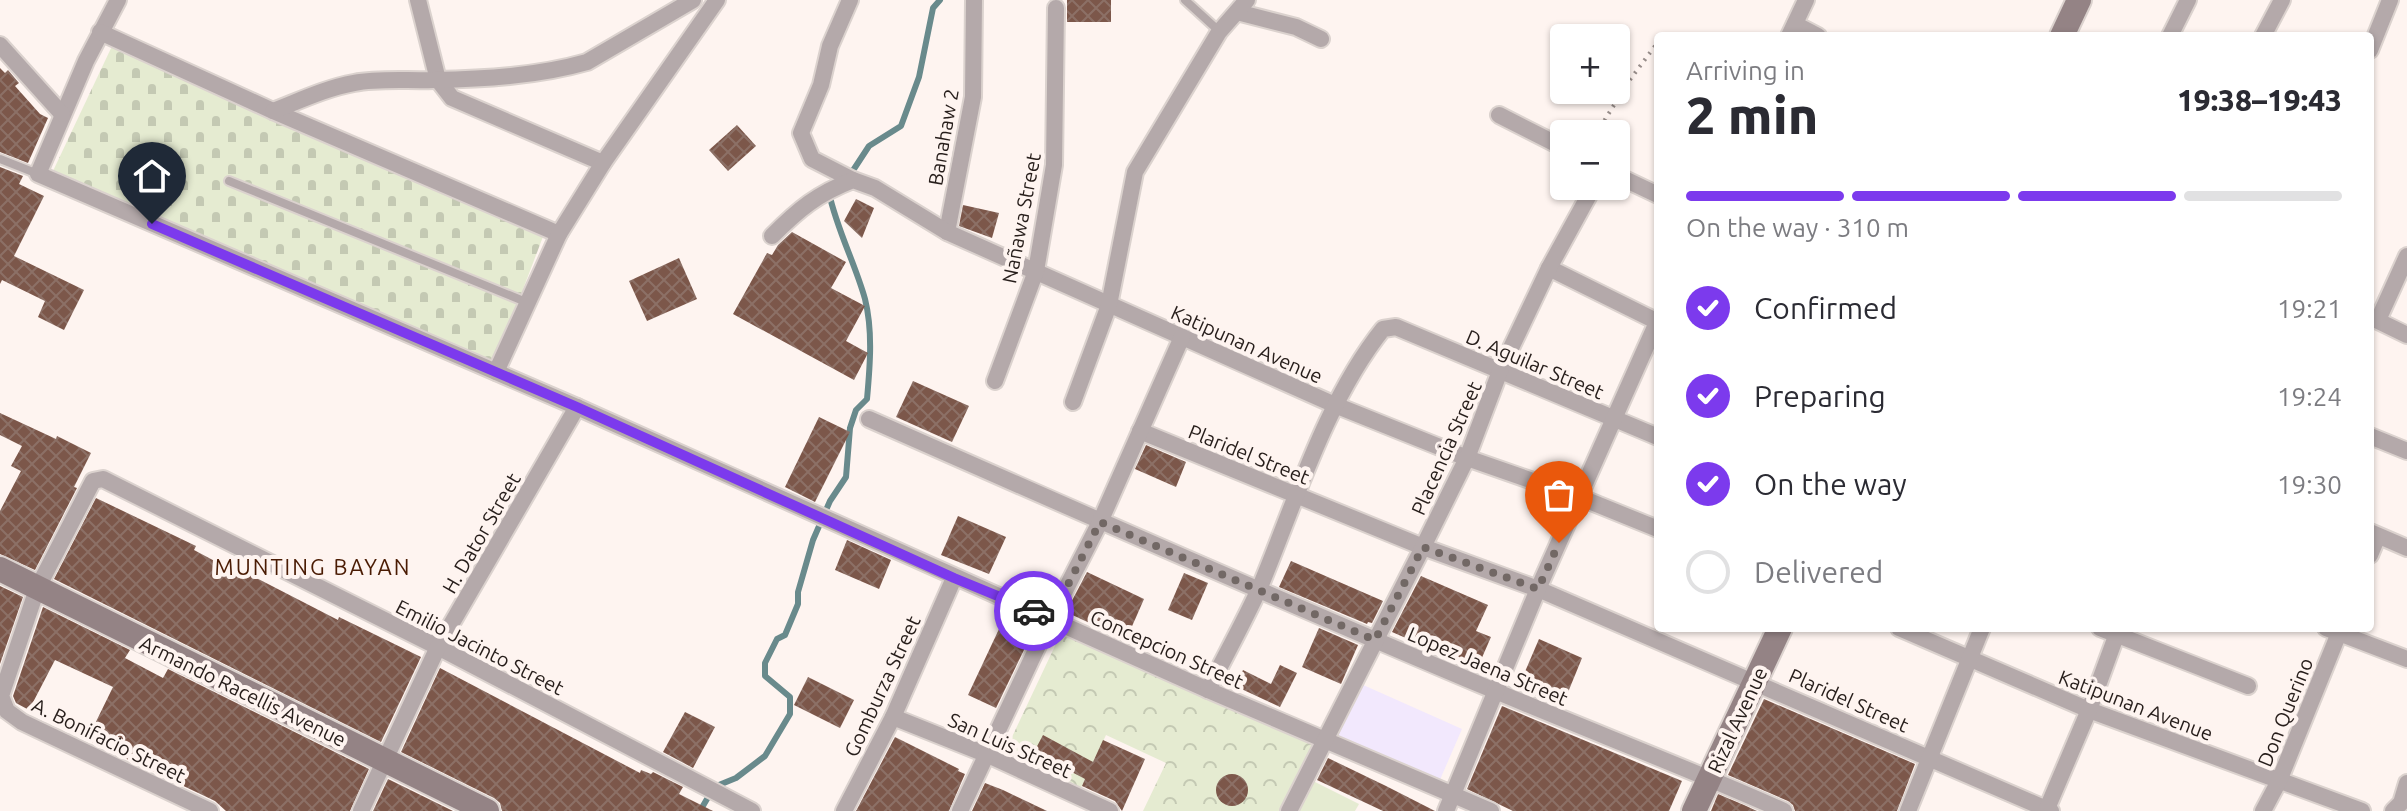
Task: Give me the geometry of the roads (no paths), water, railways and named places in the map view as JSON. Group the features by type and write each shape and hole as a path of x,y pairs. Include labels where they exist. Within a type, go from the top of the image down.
{"main road":[{"path":"2064,32 2079,0"},
{"name":"Armando Racellis Avenue","path":"0,569 487,811"},
{"name":"Rizal Avenue","path":"1694,811 1778,632"}],"street":[{"path":"418,0 438,80 452,98 603,163"},
{"path":"273,111 355,83 549,72 587,62 693,0"},
{"path":"496,372 559,234 603,163 717,0"},
{"name":"Katipunan Avenue","path":"850,0 830,46 821,85 801,133 812,159 875,188 947,232 1335,405 1654,527"},
{"name":"Banahaw 2","path":"947,232 973,97 974,0"},
{"path":"1792,30 1806,0"},
{"path":"2172,32 2188,0"},
{"path":"2265,32 2282,0"},
{"path":"2374,40 2390,0"},
{"path":"38,174 112,3"},
{"path":"1073,402 1109,305 1135,172 1219,32 1242,6 1321,39"},
{"name":"Nañawa Street","path":"995,381 1036,271 1054,165 1056,8"},
{"path":"100,32 273,111 559,234"},
{"path":"0,45 62,114"},
{"path":"1499,115 1550,141"},
{"name":"Concepcion Street","path":"38,174 577,407 954,578 1491,811"},
{"path":"772,236 801,208 832,188 853,180"},
{"path":"1630,182 1654,193"},
{"name":"Placencia Street","path":"1289,811 1467,458 1500,371 1549,268 1586,200"},
{"path":"2407,256 2374,318 2407,335"},
{"path":"1549,268 1654,319"},
{"name":"D. Aguilar Street","path":"1335,405 1383,329 1396,327 1654,435"},
{"path":"1446,811 1538,589 1654,330"},
{"path":"960,811 1100,522 1182,337"},
{"path":"1208,690 1258,590 1335,405"},
{"name":"H. Dator Street","path":"361,811 438,647 577,407"},
{"name":"Lopez Jaena Street","path":"869,419 1496,692 1784,811"},
{"name":"Plaridel Street","path":"1140,431 1423,547 1538,589 2048,810"},
{"path":"2374,438 2407,451"},
{"name":"Emilio Jacinto Street","path":"37,589 93,481 103,479 438,647 750,810"},
{"path":"2374,534 2407,548"},
{"name":"Gomburza Street","path":"844,811 893,717 954,578"},
{"path":"1,696 37,589"},
{"name":"Katipunan Avenue","path":"1909,632 2089,710 2362,811"},
{"path":"1908,811 1980,632"},
{"path":"2048,810 2089,710 2110,632"},
{"path":"2116,632 2248,686"},
{"name":"Don Querino","path":"2263,811 2279,781 2334,632"},
{"path":"2340,632 2407,659"},
{"name":"A. Bonifacio Street","path":"1,696 7,711 22,722 210,811"},
{"name":"San Luis Street","path":"893,717 988,755 1110,811"},
{"path":"2393,811 2401,803 2407,783"}],"lane":[{"path":"1185,0 1219,32"},
{"path":"0,159 38,174"},
{"path":"229,181 526,302"}],"waterway":[{"path":"852,172 869,146 901,126 919,77 933,8 940,0"},
{"path":"700,811 714,787 736,778 765,756 790,714 790,697 765,676 765,663 777,639 785,635 798,604 798,592 813,540 830,501 846,477 850,428 856,410 867,399 870,349 868,311 829,193"}],"district":[{"name":"MUNTING BAYAN","path":"313,566"}]}
